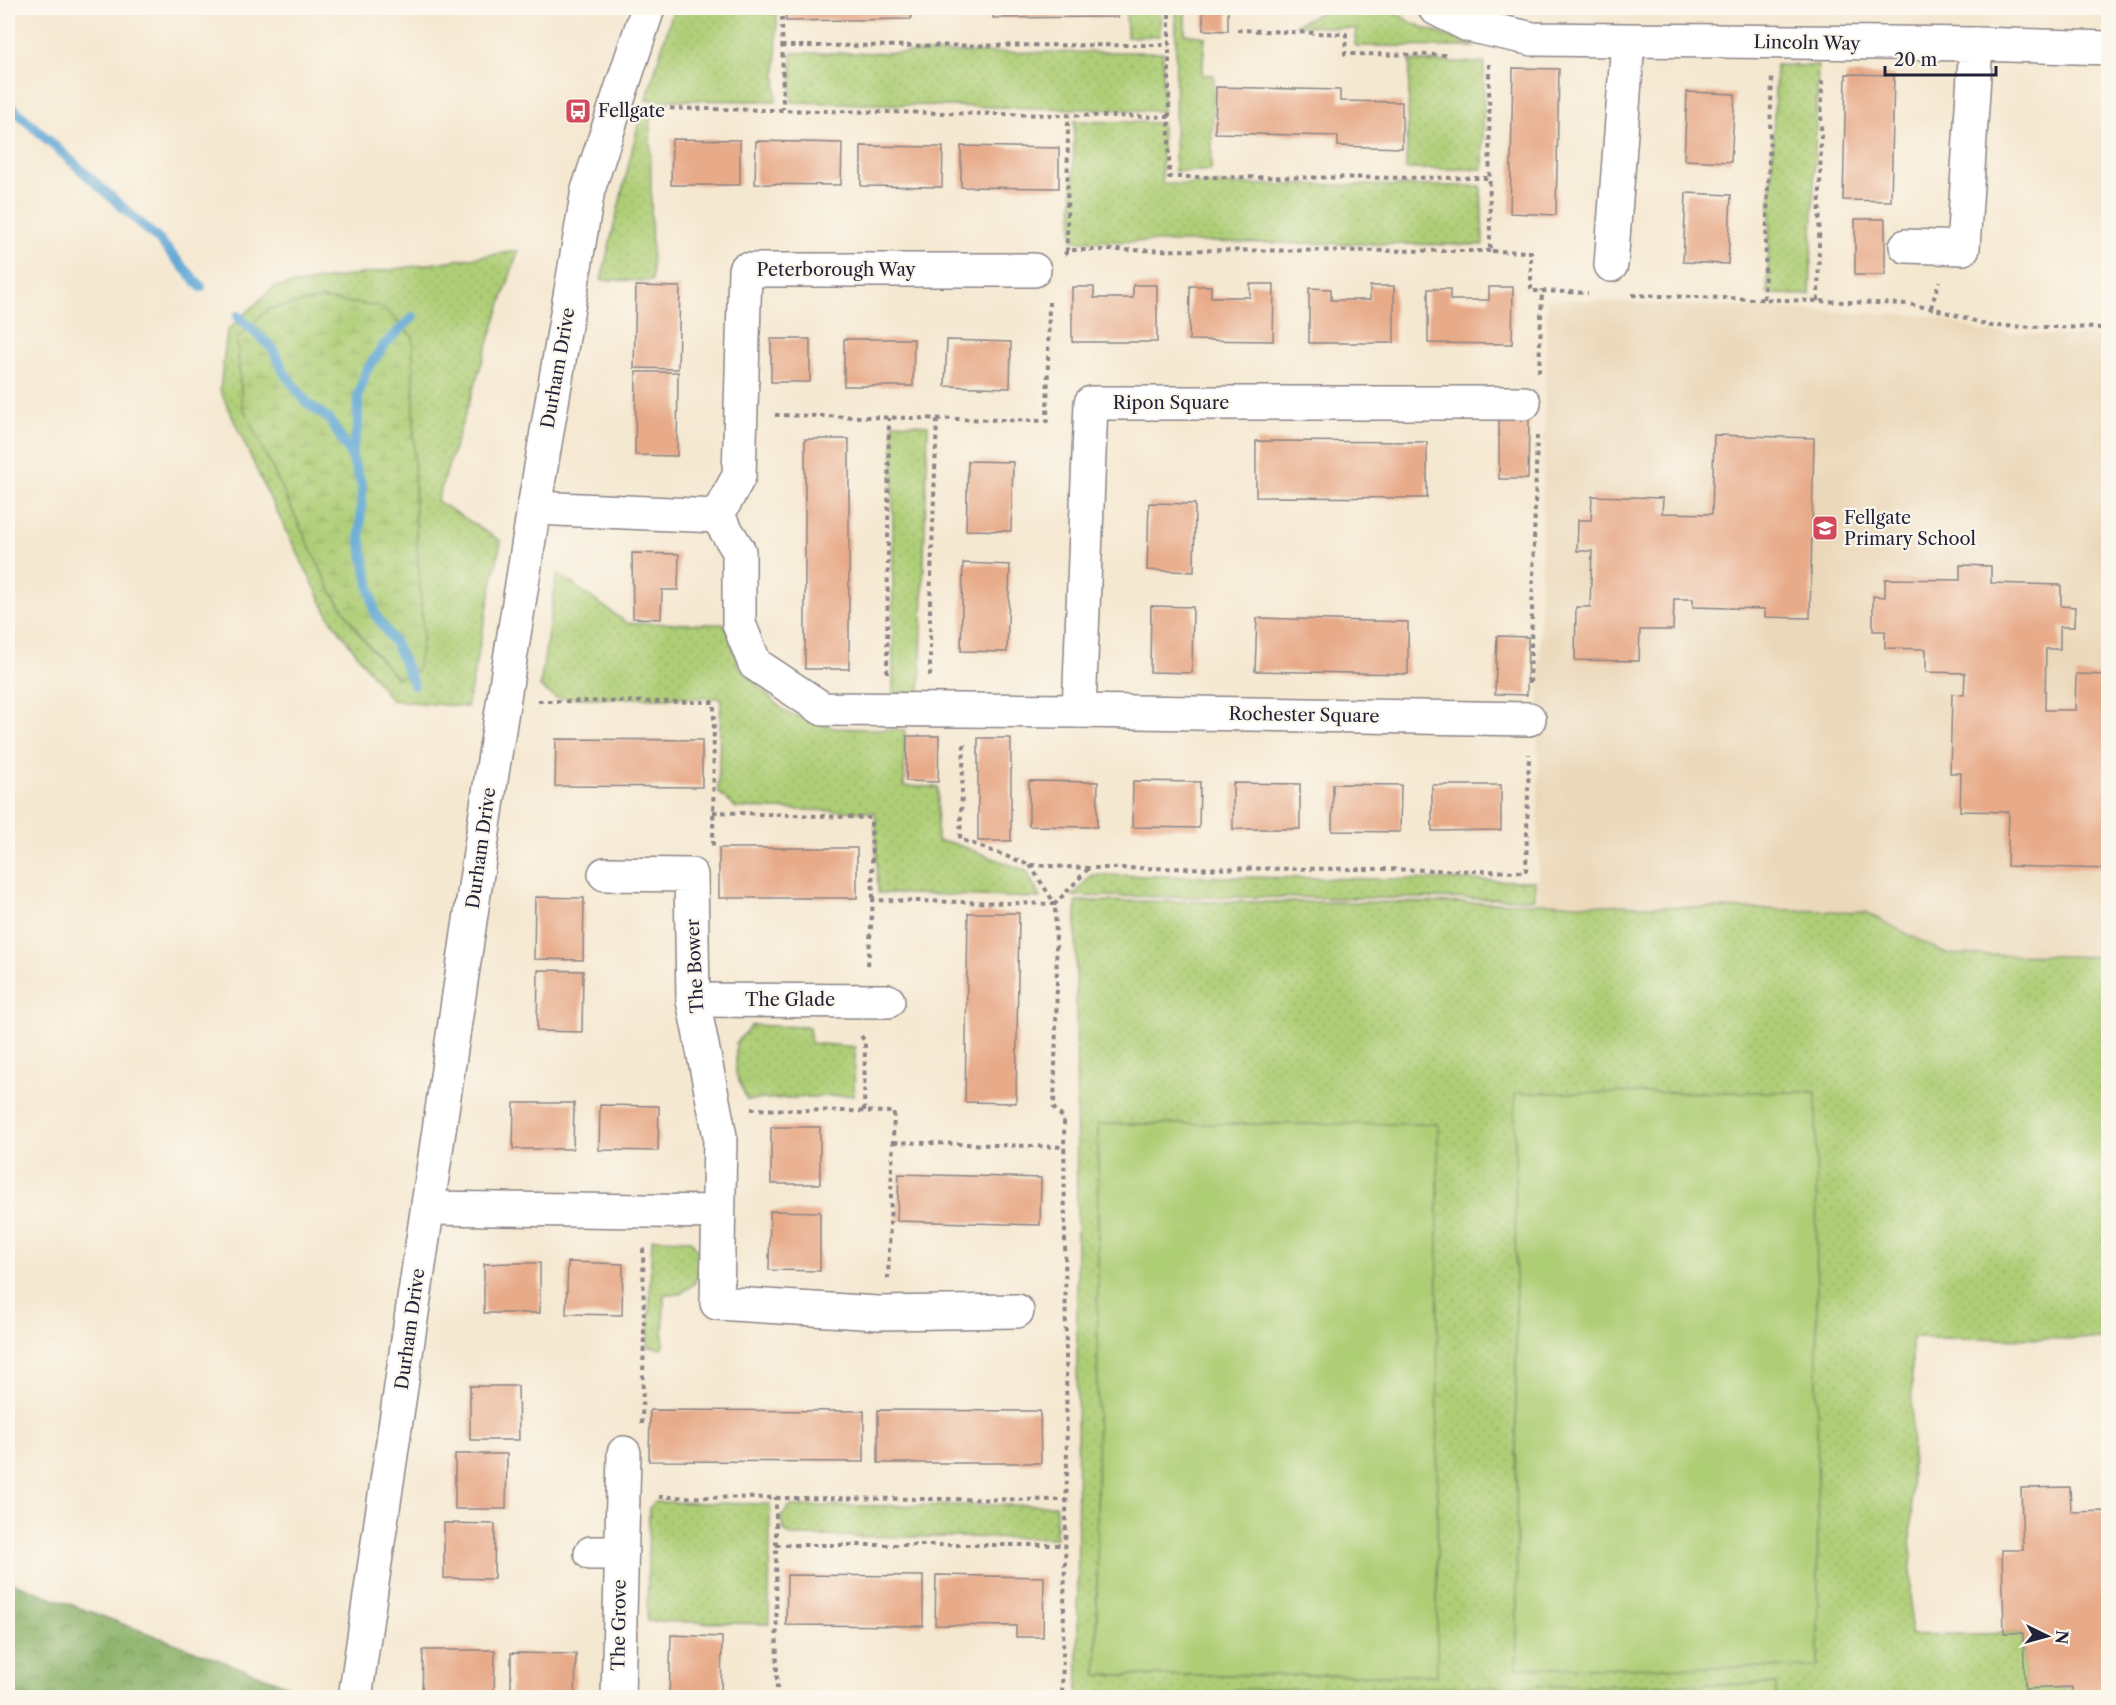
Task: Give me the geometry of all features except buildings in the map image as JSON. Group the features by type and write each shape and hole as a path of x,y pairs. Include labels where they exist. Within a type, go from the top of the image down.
{"street":[{"name":"Durham Drive","path":"355,1698 504,699 588,190 648,8"},
{"name":"Lincoln Way","path":"1435,8 1468,25 1533,39 1976,44 2109,48"},
{"path":"1604,279 1628,41"},
{"path":"1906,246 1963,248 1976,44"},
{"name":"Peterborough Way","path":"717,516 740,476 745,270 1047,274"},
{"name":"Ripon Square","path":"1079,711 1090,403 1533,404"},
{"path":"534,508 717,516 739,551 739,624 755,664 823,709 1079,711"},
{"name":"Rochester Square","path":"1079,711 1529,718"},
{"name":"The Bower","path":"605,874 691,875 693,1000 720,1136 717,1303 878,1313 1017,1311"},
{"name":"The Glade","path":"693,1000 888,1001"},
{"path":"428,1208 718,1212"},
{"name":"The Grove","path":"618,1698 606,1553 633,1444"}],"path":[{"path":"782,8 783,109"},
{"path":"1169,8 1169,177 1490,178"},
{"path":"1237,30 1346,34 1345,54 1453,55"},
{"path":"782,46 1169,45"},
{"path":"1489,55 1490,251"},
{"path":"1764,299 1772,74"},
{"path":"1818,301 1822,74"},
{"path":"651,108 1169,117"},
{"path":"1067,252 1068,115"},
{"path":"741,414 1047,421 1047,274 1067,252 1072,250 1531,252 1531,291 1604,279"},
{"path":"965,710 960,838 1030,865 1088,868 1381,868 1526,872 1533,404 1542,291"},
{"path":"1629,295 1908,304 1939,309 1991,326 2109,328"},
{"path":"887,710 889,418"},
{"path":"930,710 930,602 937,419"},
{"path":"504,699 714,702 714,853"},
{"path":"713,812 871,818 873,900 869,964 862,971"},
{"path":"1030,865 1055,904 1057,982 1054,1108 1065,1119 1066,1500 1062,1698"},
{"path":"873,900 1055,904 1088,868"},
{"path":"860,1034 865,1041 864,1111"},
{"path":"739,1109 894,1112 888,1281"},
{"path":"894,1142 1065,1147"},
{"path":"633,1444 644,1333 643,1241"},
{"path":"652,1496 1066,1500"},
{"path":"776,1497 777,1698"},
{"path":"776,1545 1065,1545"}],"shaded area":[{"name":"Fellgate Primary School","path":"1547,299 1932,316 1985,332 2108,337 2108,957 1946,954 1865,912 1538,903 1538,719"}],"green space":[{"path":"674,8 777,8 776,101 646,100"},
{"path":"1126,8 1161,8 1160,36 1127,37"},
{"path":"1176,8 1185,8 1185,34 1205,37 1202,75 1214,75 1211,171 1175,171"},
{"path":"1329,8 1389,8 1412,23 1475,47 1355,46 1356,29 1295,25"},
{"path":"1163,52 1163,111 791,102 792,53"},
{"path":"1410,61 1484,63 1483,169 1406,169"},
{"path":"1776,65 1818,66 1810,295 1767,294"},
{"path":"641,113 650,113 652,281 601,280"},
{"path":"1074,121 1162,123 1162,184 1481,186 1483,245 1072,241"},
{"path":"518,251 437,501 501,541 467,707 391,700 330,618 265,488 220,390 227,331 274,287"},
{"path":"322,299 383,307 413,337 415,514 423,635 417,671 397,678 363,639 331,591 242,405 237,339 268,309"},
{"path":"893,423 928,425 920,693 893,693"},
{"path":"557,573 627,623 725,624 740,668 785,712 834,728 905,730 904,786 938,787 937,841 953,843 1027,871 1040,898 878,893 875,812 736,808 718,792 721,698 556,698 540,687"},
{"path":"1092,875 1535,881 1534,899 1073,896"},
{"path":"1076,901 1538,903 1865,912 1946,954 2108,957 2108,1339 1912,1338 1911,1635 2023,1633 2025,1688 2072,1687 2072,1697 1078,1697"},
{"path":"752,1025 809,1027 811,1043 855,1047 854,1095 747,1100 736,1074 736,1043"},
{"path":"1816,1092 1818,1667 1517,1668 1515,1093"},
{"path":"1098,1124 1438,1124 1437,1675 1097,1675"},
{"path":"652,1239 691,1240 699,1253 700,1269 694,1284 680,1294 664,1294 663,1348 648,1347"},
{"path":"655,1502 770,1504 769,1624 647,1621 649,1508"},
{"path":"1056,1505 1056,1538 791,1536 783,1529 781,1517 790,1506"},
{"path":"8,1581 316,1696 316,1697 8,1697"},
{"path":"1776,1684 1776,1698 1236,1697 1236,1689"}],"waterway":[{"path":"8,104 159,240 201,287"},
{"path":"238,316 273,349 285,374 307,403 329,419 351,455 362,486 360,538 375,614 396,645 414,685"},
{"path":"351,455 358,426 358,396 366,371 385,344 413,317"}],"place":[{"name":"Fellgate","path":"578,111"},
{"name":"Fellgate Primary School","path":"1825,528"}]}
